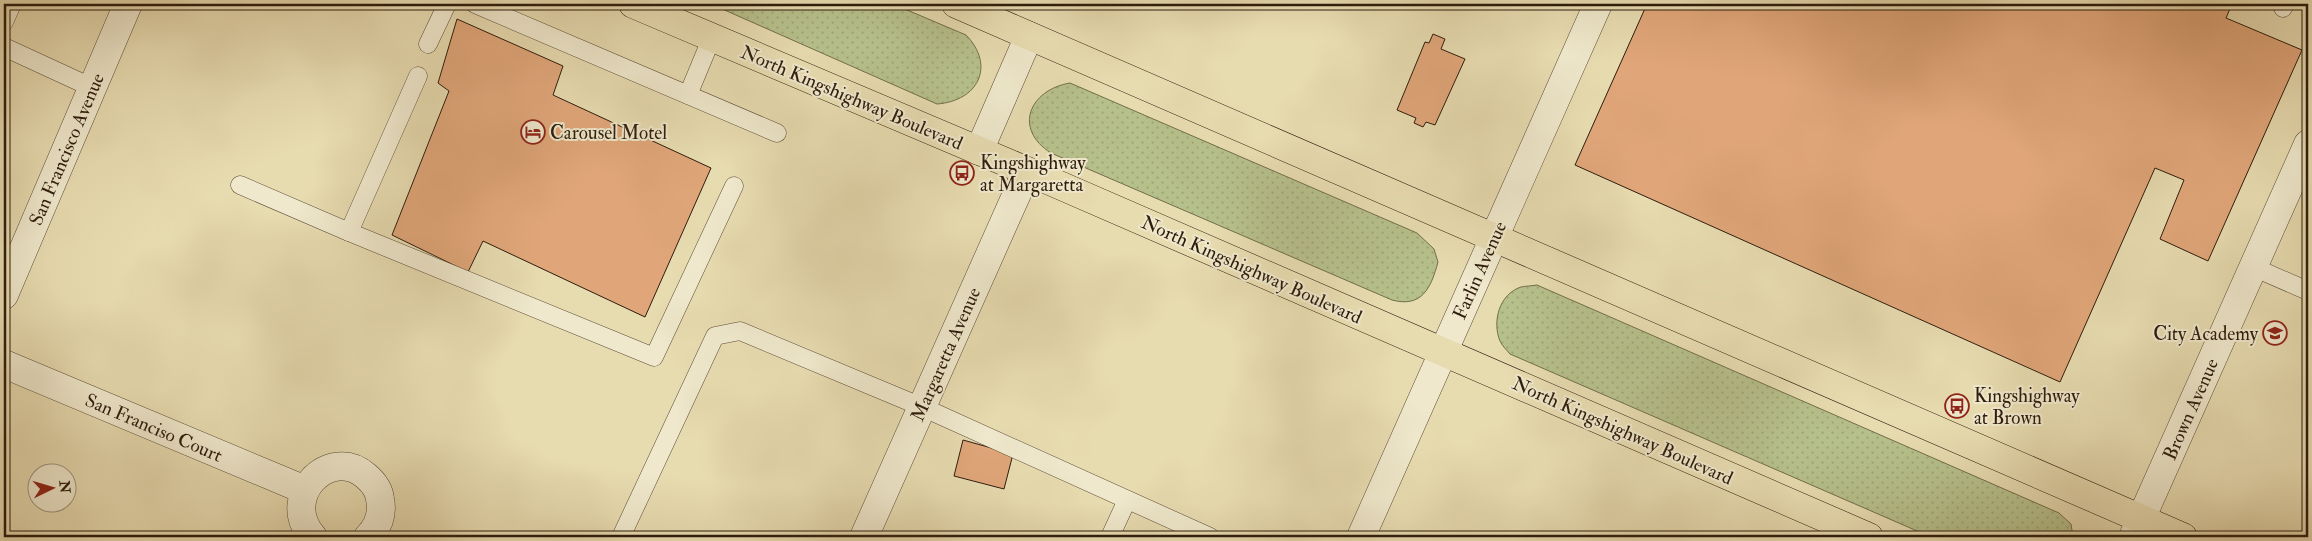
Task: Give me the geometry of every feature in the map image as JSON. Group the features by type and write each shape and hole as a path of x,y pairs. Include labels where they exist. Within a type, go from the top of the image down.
{"main road":[{"name":"North Kingshighway Boulevard","path":"633,4 1027,171 1869,537"},
{"path":"956,4 1494,237 2137,528 2183,537"}],"street":[{"name":"San Francisco Avenue","path":"4,295 128,4"},
{"name":"Farlin Avenue","path":"1361,537 1598,4"},
{"path":"979,151 1029,36"},
{"name":"Brown Avenue","path":"2137,528 2308,144"},
{"name":"Margaretta Avenue","path":"864,537 1027,171"},
{"name":"San Franciso Court","path":"4,364 304,490"},
{"path":"313,537 306,529 301,516 304,490 312,479 330,469 350,468 362,473 372,482 379,494 382,507 380,520 368,537"}],"lane":[{"path":"4,22 12,4"},
{"path":"428,44 447,4"},
{"path":"475,4 777,133"},
{"path":"688,95 712,37"},
{"path":"4,47 93,88"},
{"path":"349,232 418,76"},
{"path":"240,185 349,232 654,357 734,186"},
{"path":"2253,267 2308,291"},
{"path":"621,537 715,336 740,331 922,407 1210,537"},
{"path":"1110,537 1127,500"}],"green space":[{"path":"711,4 893,4 966,35 980,58 981,70 978,80 972,89 963,96 937,104"},
{"path":"1070,83 1417,233 1434,249 1438,262 1428,288 1424,294 1411,301 1392,300 1051,153 1039,143 1032,133 1031,112 1036,102 1044,94 1056,87"},
{"path":"1537,285 2059,513 2071,524 2073,537 1931,537 1510,354 1501,343 1498,334 1497,317 1499,310 1507,296 1513,291 1521,287"}],"building":[{"path":"1647,4 2232,4 2226,18 2302,50 2208,261 2160,239 2184,180 2155,168 2060,382 1575,165"},
{"name":"Carousel Motel","path":"457,19 563,66 553,95 711,168 645,317 483,241 468,272 392,235 449,91 438,83"},
{"path":"1433,34 1445,39 1441,49 1465,59 1435,125 1426,122 1423,127 1414,123 1416,118 1397,110 1425,42 1429,43"},
{"path":"963,440 1013,454 1004,489 954,476"}],"place":[{"name":"Carousel Motel","path":"533,132"},
{"name":"Kingshighway at Margaretta","path":"962,173"},
{"name":"City Academy","path":"2275,333"},
{"name":"Kingshighway at Brown","path":"1957,406"}]}
